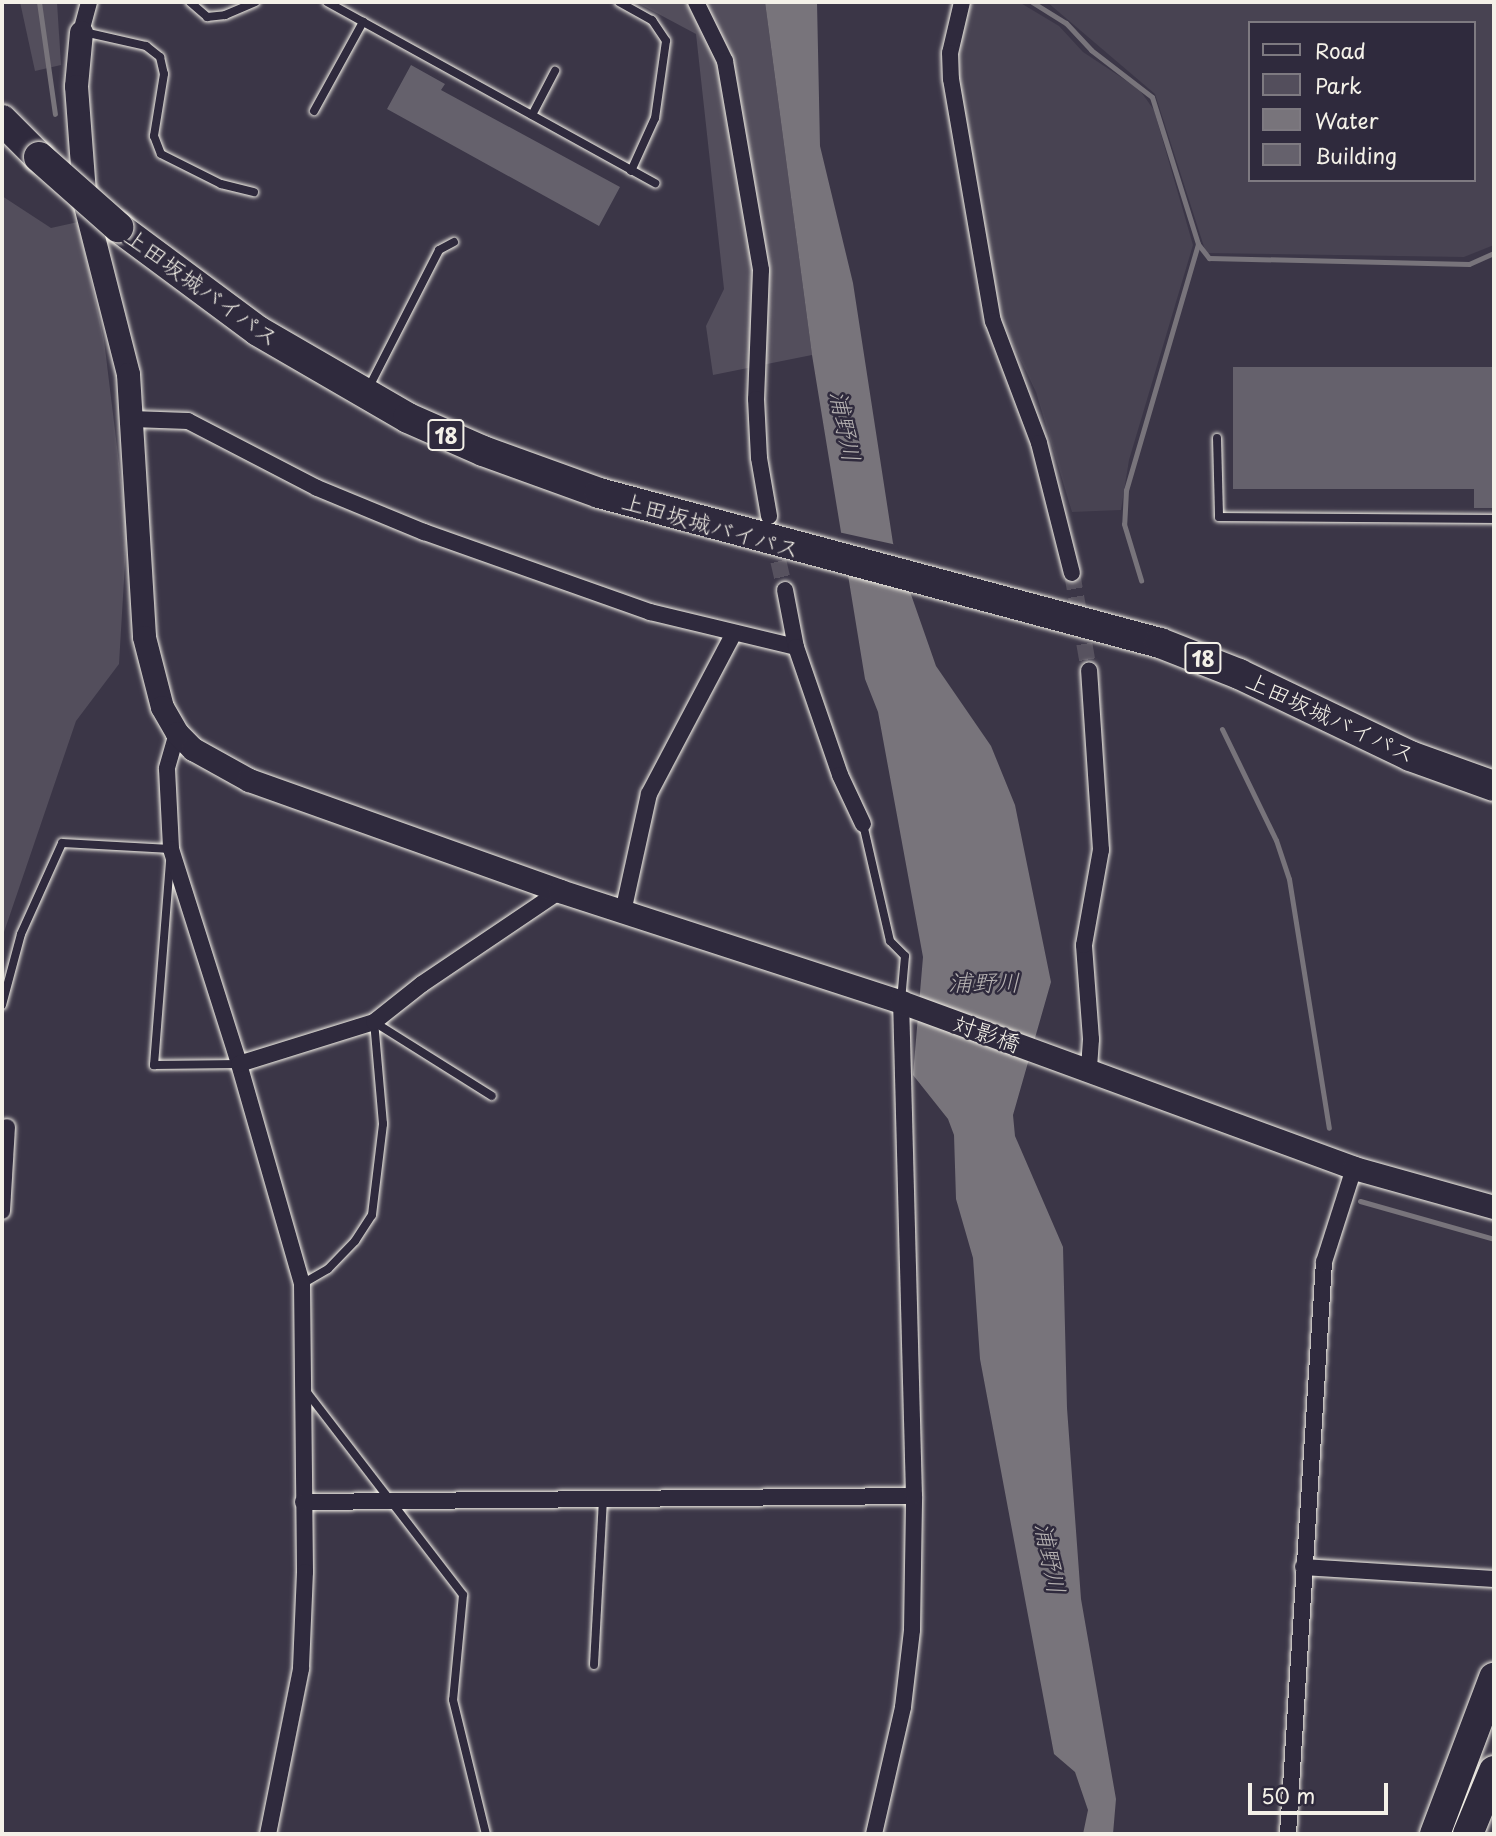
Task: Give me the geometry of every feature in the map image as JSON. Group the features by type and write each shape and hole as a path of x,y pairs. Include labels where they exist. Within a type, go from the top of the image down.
{"highway":[{"name":"上田坂城バイパス","path":"2,120 39,157 118,227 257,331 365,394 483,452 599,493 817,554 1034,609 1197,656 1410,756 1494,786"},
{"path":"1436,1834 1494,1678"},
{"path":"1468,1834 1494,1771"}],"street":[{"path":"89,2 81,32 76,86 85,205 120,333 132,419 144,637 162,706 177,733 167,769 171,849 239,1063 302,1283 301,1669 268,1834"},
{"path":"696,2 725,61 761,270 756,399 759,458 769,516"},
{"path":"961,2 950,53 951,79 993,321 1036,431 1072,573"},
{"path":"132,419 188,421 317,488 424,532 650,612 733,635 796,647"},
{"path":"785,590 796,647 841,775 863,824"},
{"path":"623,912 649,794 733,635"},
{"path":"1089,670 1101,850 1084,946 1091,1039 1089,1068"},
{"name":"対影橋","path":"177,733 211,763 250,780 560,891 906,1004 1089,1068 1354,1168 1494,1207"},
{"path":"239,1063 374,1022 422,984 560,891"},
{"path":"874,1834 902,1707 912,1630 914,1496 906,1004"},
{"path":"2,1211 4,1127"},
{"path":"1288,1834 1324,1262 1354,1168"},
{"path":"303,1502 391,1504 914,1496"},
{"path":"1303,1567 1494,1579"}],"lane":[{"path":"190,2 207,17 225,15 255,2"},
{"path":"327,2 655,183"},
{"path":"619,2 652,20 666,41 655,118 632,170"},
{"path":"314,111 363,22"},
{"path":"81,32 155,51 164,74 153,136 161,154 221,184 254,192"},
{"path":"531,115 555,71"},
{"path":"365,394 439,250 454,242"},
{"path":"1217,438 1220,517 1494,519"},
{"path":"863,824 890,941 905,956 906,1004"},
{"path":"2,1004 21,934 62,843 171,849 154,1065 239,1063"},
{"path":"374,1022 492,1096"},
{"path":"302,1283 328,1269 355,1241 372,1215 383,1124 374,1022"},
{"path":"302,1384 463,1595 453,1700 486,1834"},
{"path":"594,1665 603,1499"}],"shaded area":[{"path":"970,2 1019,2 1059,26 1083,52 1139,89 1154,110 1193,245 1129,460 1121,510 1072,512 1036,392 1001,319 959,79 959,35"},
{"path":"1047,2 1494,2 1494,245 1464,257 1206,253 1155,94"}],"green space":[{"path":"20,2 57,2 61,65 35,71"},
{"path":"636,2 765,2 812,355 713,375 706,326 724,289 696,34"},
{"path":"2,196 51,228 78,222 104,340 127,529 119,664 76,721 2,938"}],"water":[{"name":"浦野川","path":"765,2 817,2 820,146 853,283 893,543 936,666 991,746 1015,805 1051,982 1013,1115 1015,1136 1063,1247 1067,1408 1081,1599 1116,1799 1113,1834 1083,1834 1088,1810 1075,1772 1054,1754 980,1359 973,1258 956,1199 954,1135 948,1119 913,1075 923,957 878,712 865,679 812,355"}],"pier":[{"path":"838,532 897,545 914,592 844,574"}],"building":[{"path":"411,65 445,84 441,90 620,187 599,226 387,109"},
{"path":"1233,367 1494,367 1494,508 1474,508 1474,489 1233,489"}],"waterway":[{"path":"39,2 55,114"},
{"path":"1032,2 1066,23 1091,50 1152,97 1198,244 1126,490 1124,524 1141,580"},
{"path":"1198,244 1209,258 1469,264 1494,253"},
{"path":"1222,729 1276,840 1289,879 1329,1128"},
{"path":"1360,1201 1494,1239"}],"tunnel":[{"path":"773,538 785,590"},
{"path":"1072,573 1089,670"}]}
